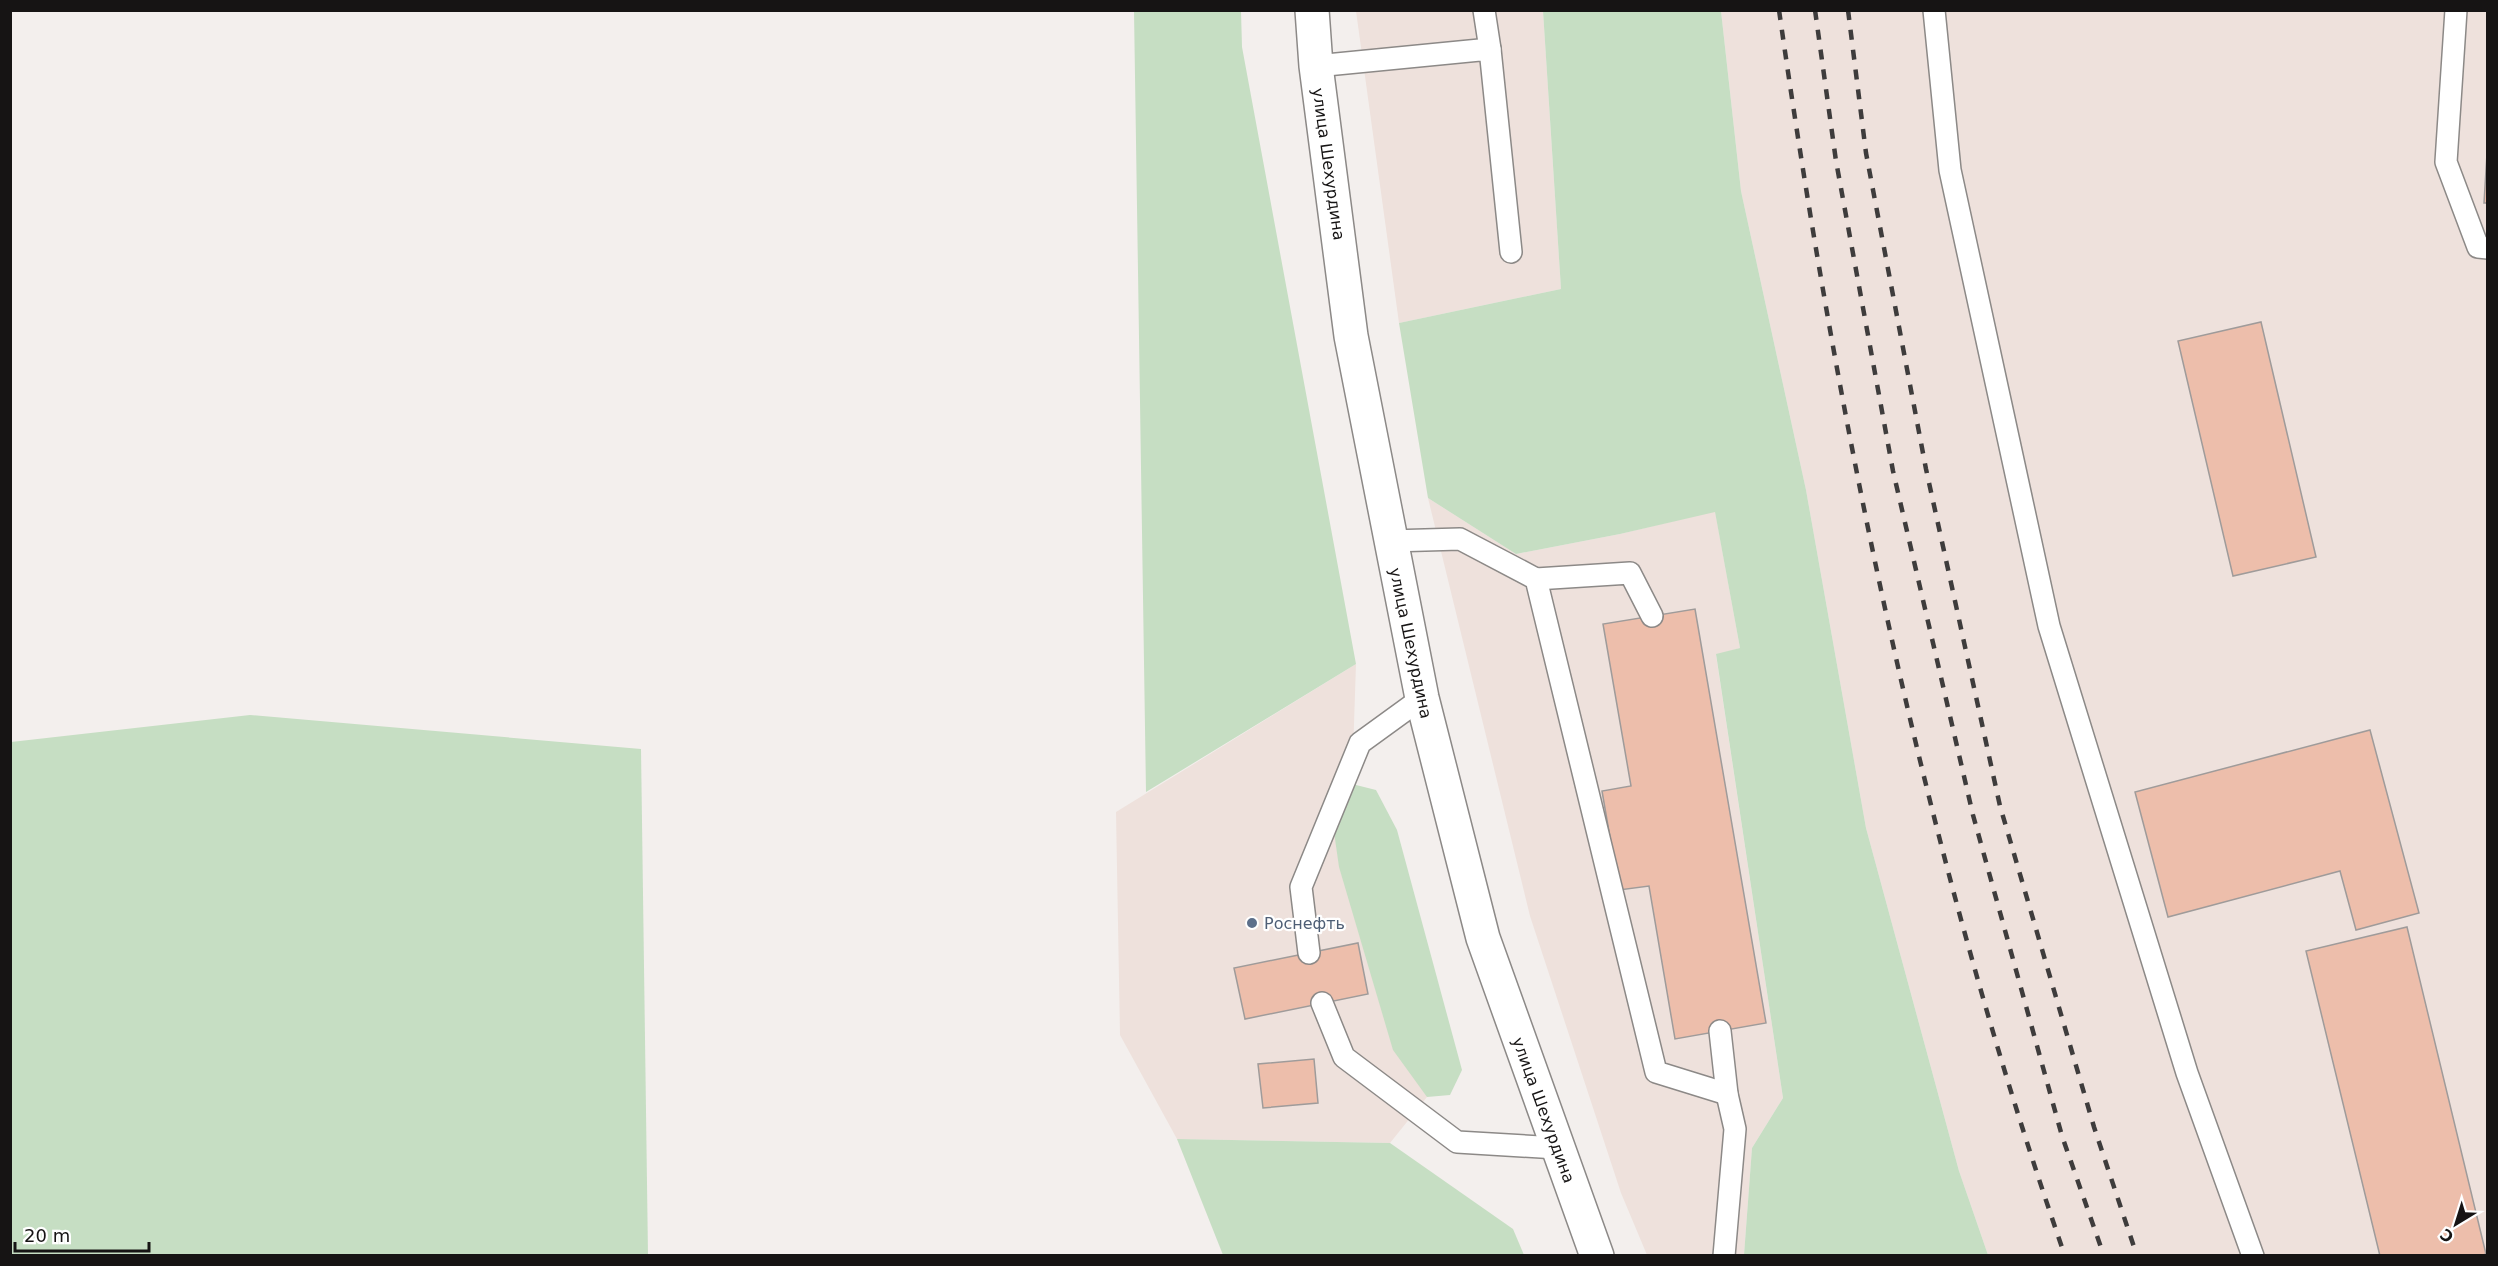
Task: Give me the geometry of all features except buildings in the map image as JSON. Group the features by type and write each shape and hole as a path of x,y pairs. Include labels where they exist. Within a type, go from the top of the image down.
{"main road":[{"name":"улица Шехурдина","path":"1312,10 1316,66 1351,336 1422,698 1483,938 1597,1256"}],"lane":[{"path":"1484,10 1511,252"},
{"path":"1934,10 1950,170 2049,626 2187,1073 2253,1256"},
{"path":"2456,10 2446,162 2478,247 2487,248"},
{"path":"1316,66 1490,49"},
{"path":"1390,541 1460,539 1536,579 1630,573 1652,616"},
{"path":"1536,579 1656,1072 1727,1094"},
{"path":"1309,953 1301,887 1360,743 1422,698"},
{"path":"1322,1003 1344,1058 1457,1142 1557,1148"},
{"path":"1720,1031 1727,1094 1735,1130 1724,1256"}],"shaded area":[{"path":"1356,11 1543,11 1561,289 1399,323"},
{"path":"1721,11 2487,11 2487,1255 1988,1255 1959,1171 1866,828 1806,490 1741,191"},
{"path":"1428,498 1516,554 1620,534 1715,511 1740,648 1716,655 1783,1098 1752,1148 1744,1255 1647,1255 1621,1193 1530,916"},
{"name":"Роснефть","path":"1356,664 1352,784 1427,1097 1390,1143 1177,1139 1120,1035 1116,812"}],"green space":[{"path":"1134,11 1241,11 1242,47 1356,664 1146,792"},
{"path":"1543,11 1721,11 1741,191 1806,490 1866,828 1959,1171 1988,1255 1744,1255 1752,1148 1783,1098 1716,654 1740,648 1715,512 1620,534 1516,554 1428,498 1399,323 1561,289"},
{"path":"250,715 641,749 648,1255 11,1255 11,742"},
{"path":"1352,784 1376,790 1397,830 1462,1070 1450,1095 1427,1097 1393,1050 1339,867 1331,811"},
{"path":"1177,1139 1390,1143 1513,1229 1524,1255 1223,1255"}],"railway":[{"path":"1779,10 1829,326 1892,640 1929,796 1970,951 2015,1104 2065,1256"},
{"path":"1815,10 1836,161 1893,471 1973,815 2062,1136 2104,1256"},
{"path":"1848,10 1866,153 1926,469 2000,806 2094,1127 2137,1256"}],"place":[{"name":"Роснефть","path":"1252,923"}]}
